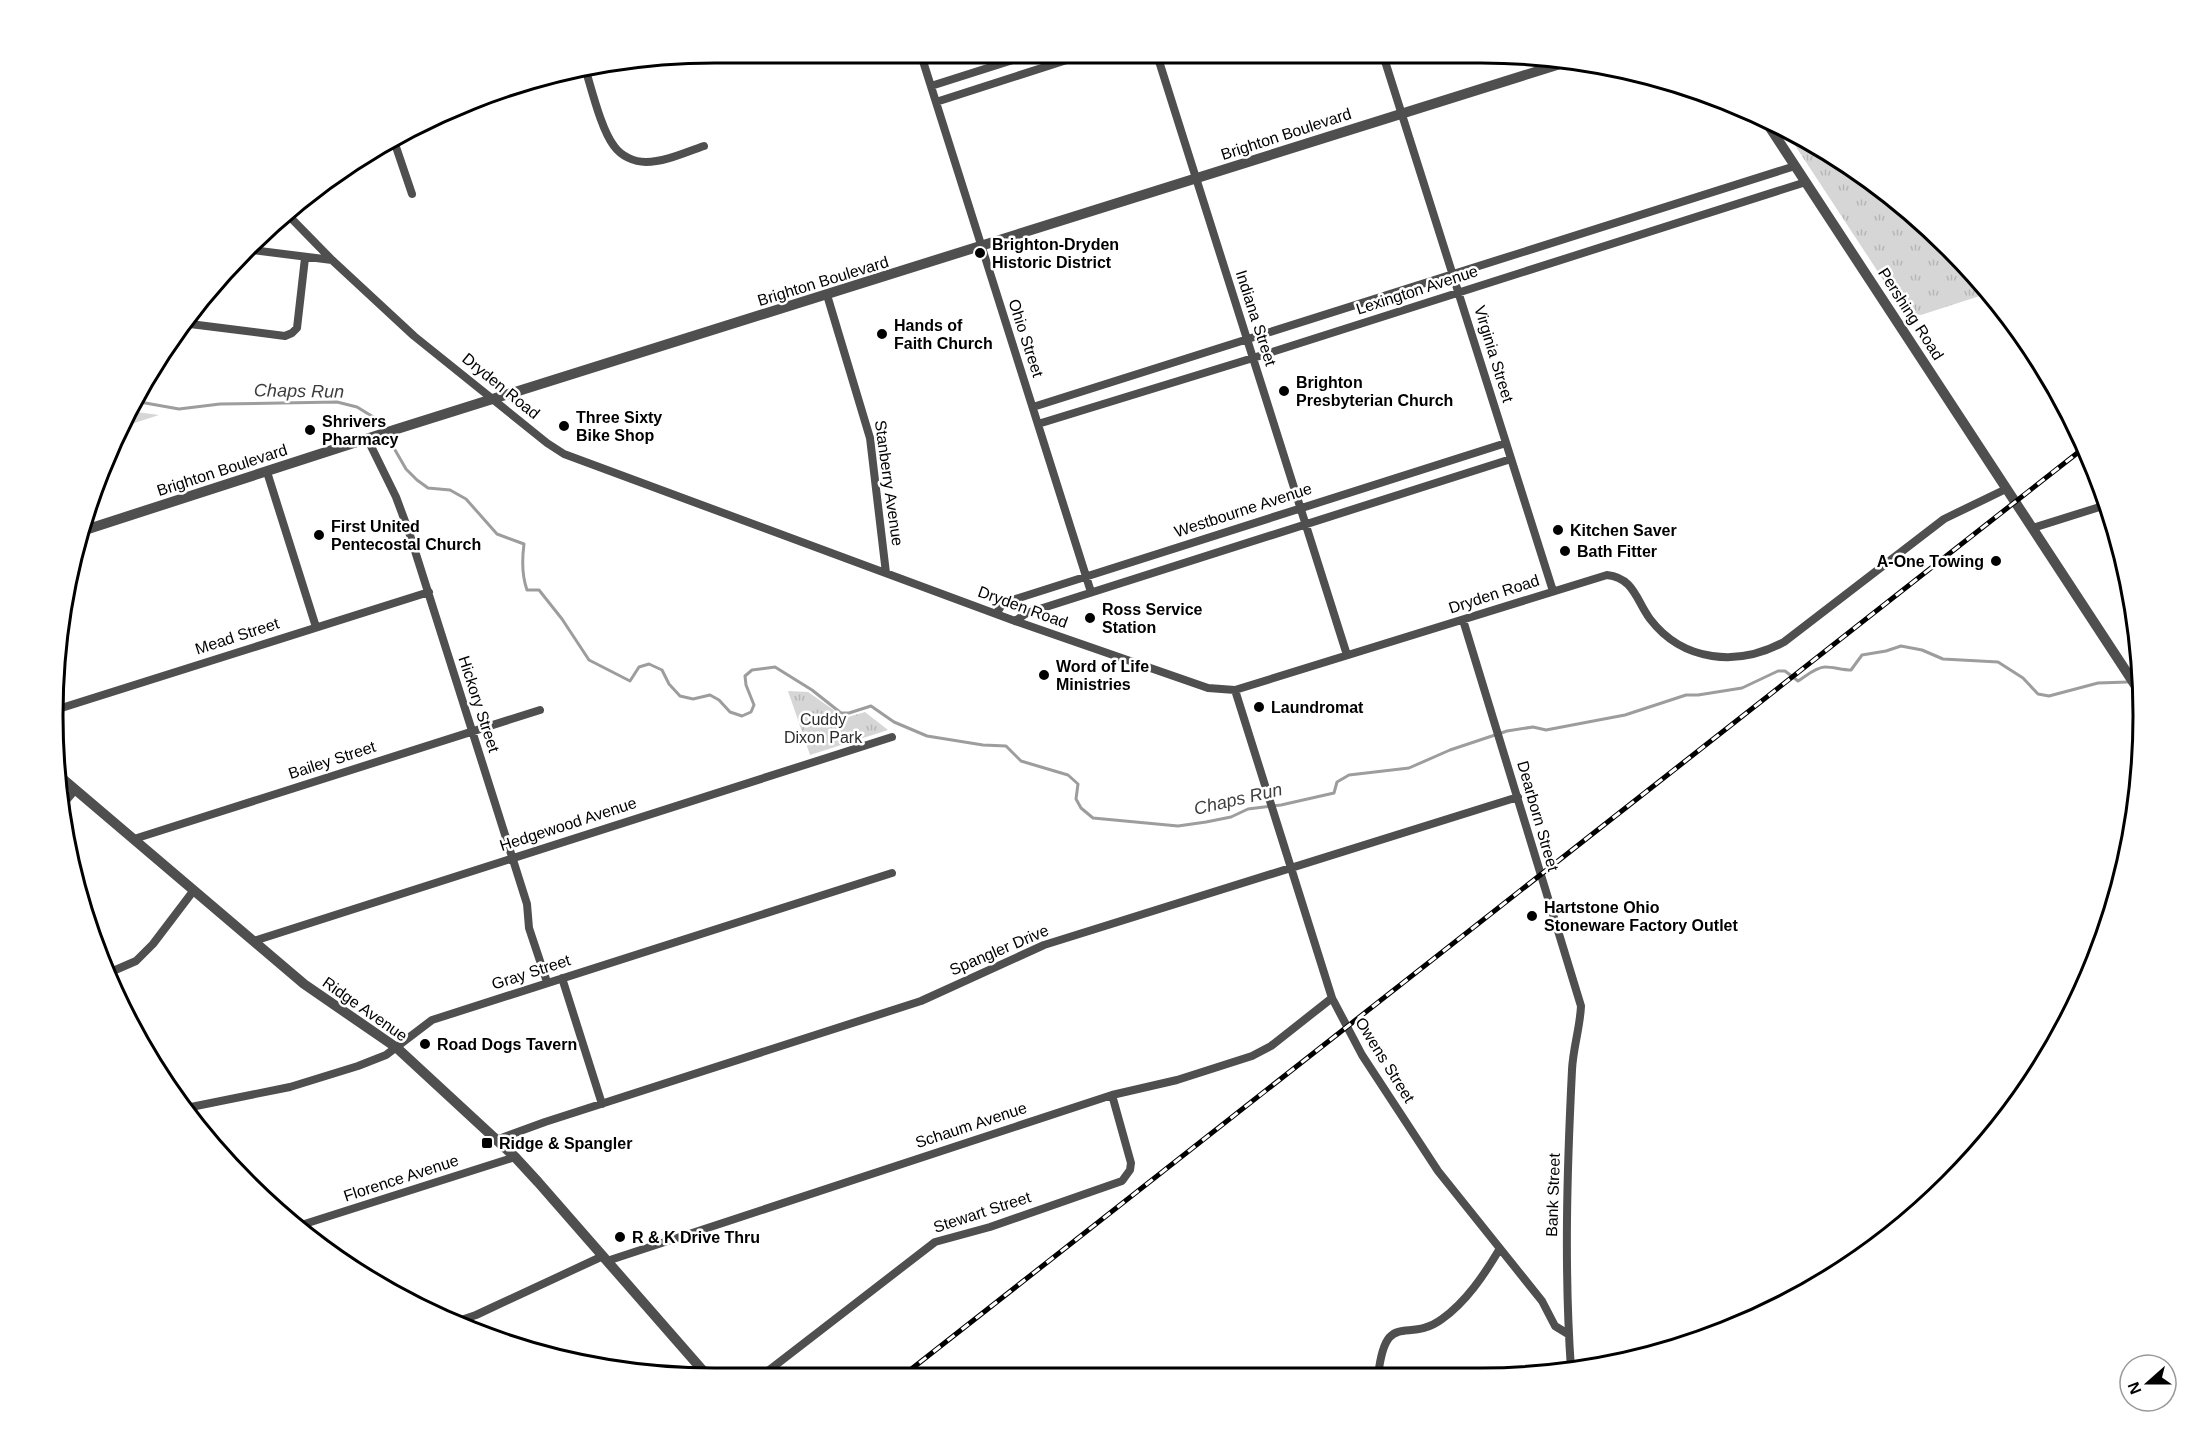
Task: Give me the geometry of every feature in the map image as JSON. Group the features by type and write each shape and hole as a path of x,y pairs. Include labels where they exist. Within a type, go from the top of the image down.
{"street":[{"name":"Ohio Street","path":"924,63 1092,592"},
{"path":"931,86 1002,63"},
{"path":"936,102 1057,63"},
{"name":"Indiana Street","path":"1160,63 1347,655"},
{"name":"Virginia Street","path":"1386,63 1553,591"},
{"name":"Brighton Boulevard","path":"91,528 397,429 1550,67"},
{"path":"588,76 608,136 614,148 625,156 636,161 658,160 704,146"},
{"name":"Pershing Road","path":"1773,132 2132,681"},
{"path":"396,146 412,194"},
{"name":"Lexington Avenue","path":"1033,407 1795,166"},
{"name":"Lexington Avenue","path":"1038,424 1806,182"},
{"name":"Dryden Road","path":"292,219 332,260 414,336 547,443 564,454 1015,621 1208,688 1235,690 1607,575 1616,576 1629,584 1649,617 1678,645 1717,657 1754,655 1784,642 1944,519 2006,489"},
{"path":"257,251 332,260"},
{"path":"193,324 285,336 292,333 297,328 305,258"},
{"name":"Stanberry Avenue","path":"826,295 870,438 886,573"},
{"name":"Hickory Street","path":"372,438 396,497 429,592 527,904 529,928 547,982"},
{"name":"Westbourne Avenue","path":"996,614 1003,603 1086,575 1506,443"},
{"name":"Westbourne Avenue","path":"1015,621 1027,613 1511,459"},
{"path":"267,472 316,627"},
{"path":"2032,528 2098,507"},
{"name":"Mead Street","path":"63,707 429,592"},
{"name":"Dearborn Street","path":"1462,620 1497,726 1534,857 1581,1006 1580,1022"},
{"name":"Owens Street","path":"1235,690 1332,998 1362,1055 1438,1171 1542,1301 1555,1326 1568,1334"},
{"name":"Bailey Street","path":"134,839 540,710"},
{"name":"Hedgewood Avenue","path":"254,941 892,737"},
{"name":"Ridge Avenue","path":"67,783 304,984 397,1048 514,1157 700,1368"},
{"path":"69,798 75,790"},
{"name":"Spangler Drive","path":"496,1140 921,1001 1044,945 1518,797"},
{"name":"Gray Street","path":"193,1107 290,1087 358,1066 386,1055 432,1020 892,873"},
{"path":"115,970 136,961 153,944 194,890"},
{"path":"562,978 602,1104"},
{"name":"Schaum Avenue","path":"466,1318 605,1258 1112,1095 1177,1080 1252,1056 1270,1046 1332,998"},
{"name":"Bank Street","path":"1570,1361 1566,1223 1572,1068 1580,1022"},
{"name":"Stewart Street","path":"772,1368 935,1242 990,1227 1122,1181 1130,1170 1131,1163 1112,1095"},
{"name":"Florence Avenue","path":"307,1224 514,1157"},
{"path":"1379,1368 1382,1352 1389,1337 1442,1320 1484,1274 1499,1250"}],"green space":[{"path":"1793,143 1843,173 1911,225 1942,254 1980,296 1921,315 1905,313"},
{"path":"138,412 159,415 132,424"},
{"name":"Cuddy Dixon Park","path":"788,691 808,692 845,718 865,712 888,730 810,755"}],"waterway":[{"name":"Chaps Run","path":"143,403 179,409 220,404 337,402 357,407 375,418 383,431"},
{"name":"Chaps Run","path":"387,436 406,469 417,480 428,488 450,490 466,499 497,534 524,544 523,567 527,590 539,590 562,619 589,660 630,681 639,667 649,664 662,670 669,684 680,696 693,699 710,695 719,700 730,712 742,716 751,712 754,705 745,676 752,670 775,667 812,690 841,713 849,713 871,706 894,722 927,736 983,745 1006,746 1021,761 1068,775 1078,784 1076,799 1081,808 1093,818 1178,826 1231,817 1248,809 1281,805 1334,793 1337,782 1349,775 1409,768 1450,750 1507,731 1533,727 1546,730 1625,715 1686,695 1742,688 1778,671 1785,671 1798,681 1822,667 1851,670 1862,655 1901,646 1922,650 1943,659 1998,662 2023,678 2038,694 2049,696 2098,683 2128,682"}],"railway":[{"path":"913,1368 2077,453"}],"place":[{"name":"Brighton-Dryden Historic District","path":"980,253"},
{"name":"Hands of Faith Church","path":"882,334"},
{"name":"Brighton Presbyterian Church","path":"1284,391"},
{"name":"Three Sixty Bike Shop","path":"564,426"},
{"name":"Shrivers Pharmacy","path":"310,430"},
{"name":"Kitchen Saver","path":"1558,530"},
{"name":"First United Pentecostal Church","path":"319,535"},
{"name":"Bath Fitter","path":"1565,551"},
{"name":"A-One Towing","path":"1996,561"},
{"name":"Ross Service Station","path":"1090,618"},
{"name":"Word of Life Ministries","path":"1044,675"},
{"name":"Laundromat","path":"1259,707"},
{"name":"Hartstone Ohio Stoneware Factory Outlet","path":"1532,916"},
{"name":"Road Dogs Tavern","path":"425,1044"},
{"name":"Ridge & Spangler","path":"487,1143"},
{"name":"R & K Drive Thru","path":"620,1237"}]}
